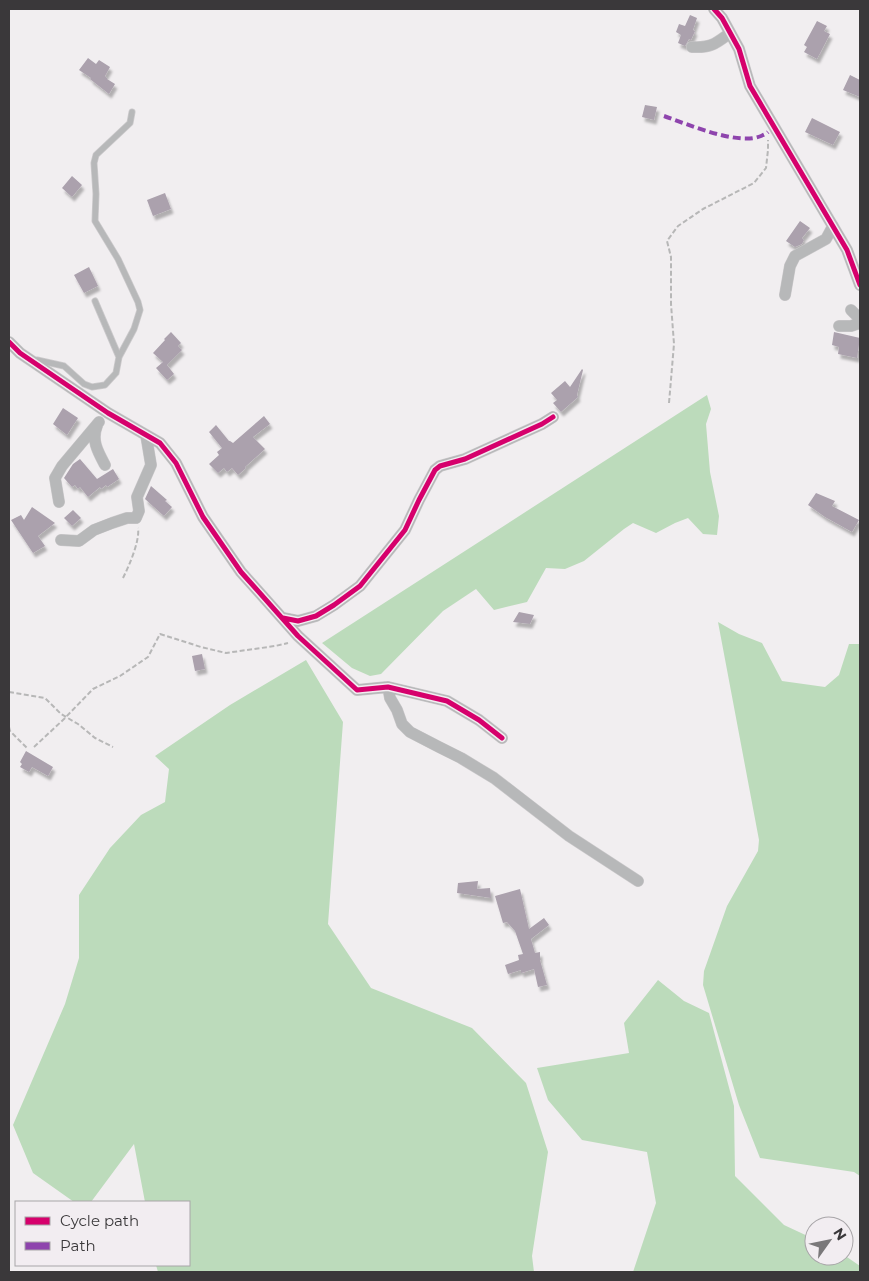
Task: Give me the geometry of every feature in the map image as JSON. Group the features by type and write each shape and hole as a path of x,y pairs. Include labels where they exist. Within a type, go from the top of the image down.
{"street":[{"path":"714,9 722,18 739,49 750,86 847,250 860,285"},
{"path":"692,47 706,48 717,43 730,33"},
{"path":"786,295 790,266 795,256 826,239 833,226"},
{"path":"839,326 851,326 860,321 851,310"},
{"path":"9,342 23,355 105,411 160,443 176,463 203,517 242,572 298,636 358,690 388,687 447,701 479,720 502,738"},
{"path":"104,465 96,447 95,433 105,411"},
{"path":"286,622 316,616 360,586 406,530 419,500 435,470 440,466 472,456 542,424 553,417"},
{"path":"59,502 55,478 62,466 99,422"},
{"path":"61,540 79,541 94,530 127,518 136,518 139,511 137,497 151,465 146,435"},
{"path":"388,687 390,698 402,724 410,732 462,758 494,778 569,836 638,881"}],"lane":[{"path":"23,355 64,366 84,384 92,387 105,385 116,373 119,358 134,329 140,310 118,259 95,221 94,163 96,155 130,123 132,112"},
{"path":"94,301 119,358"}],"path":[{"path":"669,403 674,344 671,304 671,257 667,241 678,226 703,209 754,183 766,168 770,120"},
{"path":"123,578 132,559 139,533 136,518"},
{"path":"34,747 93,689 120,676 148,657 160,634 226,653 292,642 286,622"},
{"path":"9,692 45,698 61,714 78,724 95,738 113,747"},
{"path":"9,727 10,731 27,748"}],"green space":[{"path":"707,395 711,409 706,424 710,472 719,516 717,535 703,534 688,518 656,533 633,523 584,561 565,569 546,568 527,602 494,610 476,589 443,611 381,674 370,676 352,668 322,643"},
{"path":"718,622 739,634 762,643 782,681 825,687 839,675 849,644 860,644 860,1176 854,1172 760,1158 739,1105 703,985 704,971 727,906 758,851 759,840"},
{"path":"306,660 343,722 328,924 371,988 472,1028 526,1083 548,1152 532,1256 534,1272 158,1272 156,1266 190,1266 190,1201 145,1201 134,1144 92,1201 73,1201 33,1173 13,1125 65,1004 79,958 79,895 110,848 141,815 165,802 169,769 155,756 230,705"},
{"path":"658,980 684,1001 709,1013 734,1106 735,1176 784,1225 804,1234 804,1266 854,1266 854,1262 860,1266 860,1272 633,1272 656,1203 647,1152 582,1140 548,1100 537,1068 629,1053 624,1023"}],"building":[{"path":"690,15 697,18 693,30 695,31 691,40 689,39 685,46 678,43 681,35 676,32 679,24 685,26"},
{"path":"817,21 827,26 824,31 830,34 817,59 804,52 807,47 804,45"},
{"path":"88,58 96,64 99,60 110,67 105,76 115,84 109,94 79,70"},
{"path":"850,75 860,80 860,97 843,90"},
{"path":"645,105 657,107 654,120 642,117"},
{"path":"812,118 840,132 833,145 805,132"},
{"path":"72,176 82,185 72,197 62,188"},
{"path":"165,193 171,209 153,216 147,200"},
{"path":"800,221 810,228 802,238 804,240 802,244 795,247 786,241"},
{"path":"89,267 98,286 84,293 74,275"},
{"path":"171,332 181,343 178,346 182,350 167,365 174,374 167,380 156,368 163,362 153,353"},
{"path":"834,332 860,338 857,358 838,354 839,347 832,345"},
{"path":"582,369 578,397 561,412 553,403 557,400 551,393 565,381 570,387"},
{"path":"63,408 78,418 67,435 53,424"},
{"path":"264,416 270,424 253,437 265,449 238,475 232,468 227,472 224,468 218,473 209,464 219,455 217,452 222,448 209,432 216,425 229,441 233,443"},
{"path":"80,459 97,479 113,469 119,479 107,487 106,485 101,489 100,487 88,497 80,487 78,489 75,485 72,487 64,478 73,464"},
{"path":"151,486 172,507 164,516 145,499"},
{"path":"816,493 835,501 832,506 859,520 852,532 808,505"},
{"path":"32,507 55,523 38,536 45,546 33,553 11,520 21,515 24,520"},
{"path":"73,510 81,518 72,526 64,518"},
{"path":"519,612 534,615 530,624 513,622"},
{"path":"202,654 205,669 195,671 192,656"},
{"path":"26,751 53,767 48,776 32,767 29,772 20,767 22,764 20,762"},
{"path":"478,881 477,889 490,888 491,898 457,893 458,883"},
{"path":"520,889 529,929 544,918 549,925 531,939 535,953 540,952 540,960 547,985 538,987 534,969 508,974 505,965 519,960 518,955 523,954 515,931 507,922 503,923 495,896"}],"marked path":[{"path":"664,116 726,136 751,138 768,132"}],"cycle path":[{"path":"714,9 722,18 739,49 750,86 847,250 860,285"},
{"path":"9,342 20,353 108,413 160,443 176,463 203,517 241,572 298,636 357,690 388,687 447,701 479,720 502,738"},
{"path":"283,618 298,621 316,616 360,586 405,530 435,470 440,466 465,459 542,424 553,417"}]}
